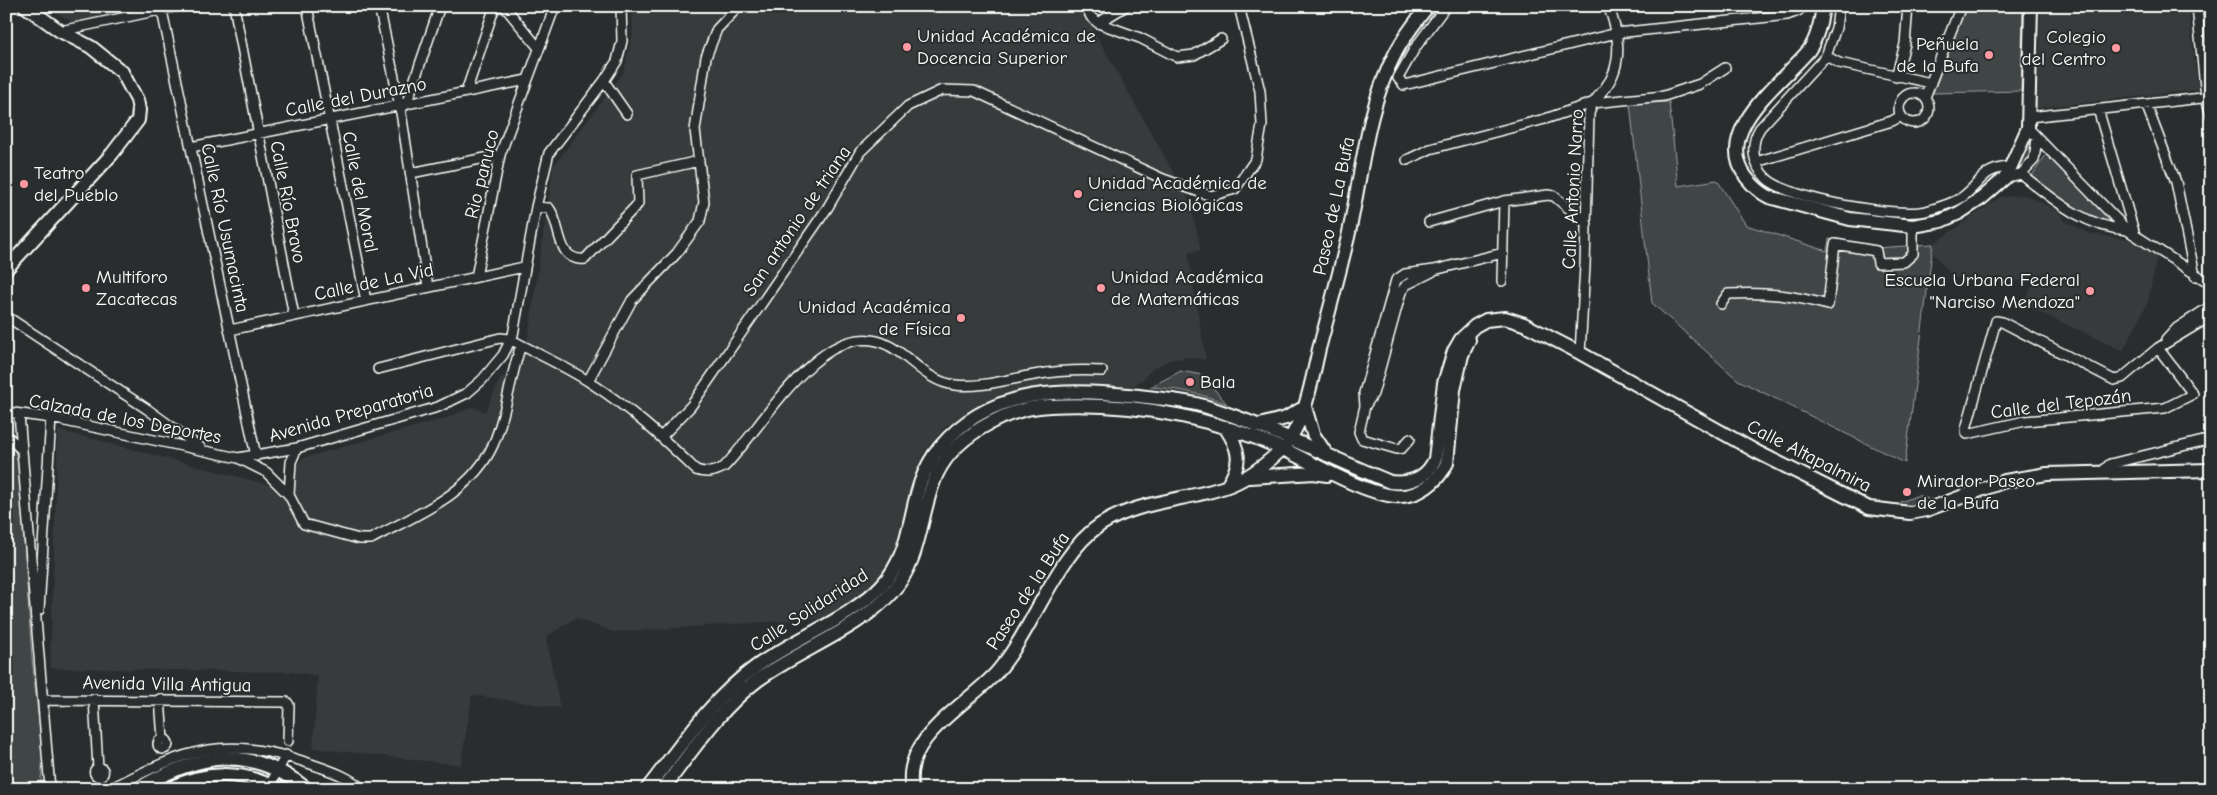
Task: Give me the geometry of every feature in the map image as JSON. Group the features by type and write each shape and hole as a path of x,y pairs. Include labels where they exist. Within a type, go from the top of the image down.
{"main road":[{"path":"6,269 112,154 138,120 137,100 122,72 91,46 60,31 25,6"},
{"name":"Paseo de La Bufa","path":"1298,422 1305,407 1348,237 1374,108 1395,53 1428,6"},
{"path":"1823,6 1820,27 1810,48 1750,114 1745,122 1737,147 1742,170 1760,192 1777,200 1850,219 1913,226 1941,221 1959,213 1982,198 2013,173 2031,128 2031,6"},
{"name":"Calle Altapalmira","path":"1475,326 1496,318 1515,320 1580,353 1749,447 1869,508 1910,513 1935,507 2005,481 2047,474 2211,470"},
{"path":"1286,444 1328,456 1390,482 1407,482 1424,475 1432,467 1435,459 1442,393 1449,361 1461,339 1475,326"},
{"path":"1245,478 1314,473 1336,476 1385,494 1397,496 1418,491 1435,481 1442,473 1449,459 1455,383 1462,355 1475,326"},
{"name":"Calle Solidaridad","path":"646,789 712,706 734,683 774,654 847,611 880,588 894,571 902,554 916,492 932,456 952,434 982,414 1016,398 1032,394 1084,392 1187,402 1256,426 1286,444"},
{"name":"Calle Solidaridad","path":"663,789 718,719 743,693 790,658 860,618 893,591 908,570 916,552 933,482 939,469 952,452 976,432 1024,410 1049,406 1086,406 1164,412 1199,418 1286,444"},
{"path":"1256,426 1286,418 1305,407 1313,434 1319,446 1328,456"},
{"name":"Paseo de la Bufa","path":"912,789 910,769 913,758 922,742 999,670 1074,549 1088,534 1103,523 1126,512 1227,486 1245,478 1286,444 1298,422"},
{"path":"1224,427 1234,440 1238,463 1234,475 1227,486"},
{"path":"1286,444 1336,476"},
{"path":"137,789 168,771 209,759 260,763 278,770 307,789"},
{"path":"169,789 200,777 213,775 243,776 274,787"}],"street":[{"path":"60,31 161,8 180,6"},
{"name":"Calle Río Bravo","path":"234,6 294,316"},
{"name":"Calle del Moral","path":"307,6 366,300"},
{"path":"378,6 403,105 428,287"},
{"path":"403,105 440,6"},
{"path":"466,92 495,6"},
{"path":"504,6 538,47"},
{"name":"Rio panuco","path":"476,277 500,155 538,47 555,6"},
{"name":"Avenida Preparatoria","path":"238,458 297,448 438,408 467,393 482,380 503,355 513,335 536,207 549,154 604,82 620,52 621,6"},
{"path":"588,381 632,300 677,254 700,221 704,202 695,130 706,57 717,29 739,6"},
{"path":"1086,6 1091,17 1098,23 1140,38 1177,57 1194,55 1222,39"},
{"path":"1098,23 1126,6"},
{"name":"San antonio de triana","path":"662,436 691,406 828,207 860,152 908,106 942,90 974,91 1162,179 1211,196 1236,189 1256,160 1262,126 1260,91 1239,6"},
{"path":"1446,6 1415,48 1398,78 1404,85 1616,33 1787,15 1801,9"},
{"name":"Calle Antonio Narro","path":"1580,353 1587,224 1588,130 1592,103 1605,88 1616,68 1618,56 1616,33 1608,6"},
{"path":"1839,6 1836,28 1826,56 1753,138 1753,154 1766,178 1797,193 1843,205 1900,214 1916,213 1949,204 1960,198 1989,171 1996,168 2013,173 2070,212 2110,229 2127,230"},
{"path":"1896,77 1905,44 1908,6"},
{"path":"1925,97 1912,93 1904,97 1899,106 1901,116 1913,123 1923,120 1929,107 1925,97 1961,6"},
{"path":"2197,6 2211,115"},
{"name":"Calle Río Usumacinta","path":"161,8 256,456"},
{"path":"1826,56 1839,63 1896,77 1931,83"},
{"path":"1407,160 1430,149 1545,118 1592,103 1664,96 1700,84 1725,68"},
{"name":"Calle del Durazno","path":"191,147 527,80"},
{"path":"604,82 627,114"},
{"path":"2031,128 2098,109 2208,98"},
{"path":"2146,104 2176,182 2195,276"},
{"path":"2098,109 2135,235"},
{"path":"1756,162 1892,121 1901,116"},
{"path":"2013,173 2034,160 2031,128"},
{"path":"2031,128 2127,230 2195,276 2211,284"},
{"path":"411,173 500,155"},
{"path":"536,207 549,208 555,215 563,248 568,255 578,260 585,259 638,204 637,175 699,161"},
{"path":"1429,222 1504,201 1548,195 1554,196 1587,224"},
{"path":"1502,282 1504,201"},
{"path":"1722,304 1728,294 1758,292 1791,295 1828,306 1835,244 1876,251 1878,263 1904,262 1913,254 1913,226"},
{"path":"1410,439 1402,448 1397,449 1362,439 1359,432 1365,406 1373,394 1401,292 1406,285 1434,270 1503,253"},
{"name":"Calle de La Vid","path":"230,330 524,268"},
{"name":"Calle del Tepozán","path":"2158,348 2193,394 2165,408 2025,421 1967,434 1966,429 1996,321 2002,322 2114,380 2122,378 2158,348 2177,328 2211,306"},
{"path":"6,316 147,409 205,451"},
{"name":"Calle del Tepozán","path":"2158,348 2211,316"},
{"path":"378,369 500,338 510,339 588,381 662,436 696,470 710,472 724,467 729,462 765,415 800,375 831,349 849,341 865,339 879,342 911,361 933,380 956,385 979,384 1036,374 1102,371"},
{"name":"Avenida Preparatoria","path":"238,458 266,472 289,495 304,524 359,539 371,539 445,500 478,470 493,445 504,411 511,374 521,345"},
{"name":"Calzada de los Deportes","path":"6,412 51,418 238,458"},
{"path":"19,414 50,789"},
{"path":"37,642 51,418"},
{"path":"6,435 22,450"},
{"path":"2102,472 2110,464 2132,457 2211,439"},
{"path":"289,495 291,462 297,448"},
{"path":"94,699 98,768"},
{"name":"Avenida Villa Antigua","path":"43,700 287,702 289,705 288,741"},
{"path":"160,700 163,739"},
{"path":"110,789 160,763 181,755 224,748 264,750 286,755 329,770 362,789"},
{"path":"274,787 278,770 286,755"}],"shaded area":[{"path":"44,6 152,6 74,23"},
{"path":"632,6 1080,6 1190,202 1201,250 1188,253 1206,360 1189,357 1170,360 1153,368 1142,380 1126,390 1048,385 1014,392 978,407 945,427 923,454 910,493 903,530 895,555 880,581 859,598 826,618 614,632 575,618 546,637 560,708 472,695 461,765 313,748 318,676 292,672 50,668 58,430 274,486 303,458 446,418 473,407 485,412 501,377 520,373 529,332 553,167 623,73 633,34"},
{"path":"1966,6 2023,6 2021,91 1933,93"},
{"name":"Colegio del Centro","path":"2041,6 2188,6 2198,90 2036,108"},
{"path":"1669,102 1678,186 1717,180 1746,225 1827,251 1829,239 1877,248 1933,244 1905,463 1738,380 1652,303 1630,104"},
{"path":"2029,136 2032,140 2029,157 2019,169 2013,170"},
{"path":"2046,155 2113,220 2110,224 2072,207 2031,177"},
{"path":"2025,195 2059,211 2065,221 2091,234 2128,239 2157,256 2148,302 2123,351 2023,304 2034,281 1954,278 1932,252 1933,244 2000,197"},
{"path":"1181,371 1202,375 1227,404 1189,392 1150,387"},
{"path":"6,439 13,445 19,466 32,659 43,759 40,789 6,789"},
{"path":"1916,496 1923,496 1931,501 1897,507 1901,502"}],"place":[{"name":"Unidad Académica de Docencia Superior","path":"907,47"},
{"name":"Colegio del Centro","path":"2116,48"},
{"name":"Peñuela de la Bufa","path":"1989,55"},
{"name":"Teatro del Pueblo","path":"24,184"},
{"name":"Unidad Académica de Ciencias Biológicas","path":"1078,194"},
{"name":"Multiforo Zacatecas","path":"86,288"},
{"name":"Unidad Académica de Matemáticas","path":"1101,288"},
{"name":"Escuela Urbana Federal \"Narciso Mendoza\"","path":"2090,291"},
{"name":"Unidad Académica de Física","path":"961,318"},
{"name":"Bala","path":"1190,382"},
{"name":"Mirador Paseo de la Bufa","path":"1907,492"}]}
